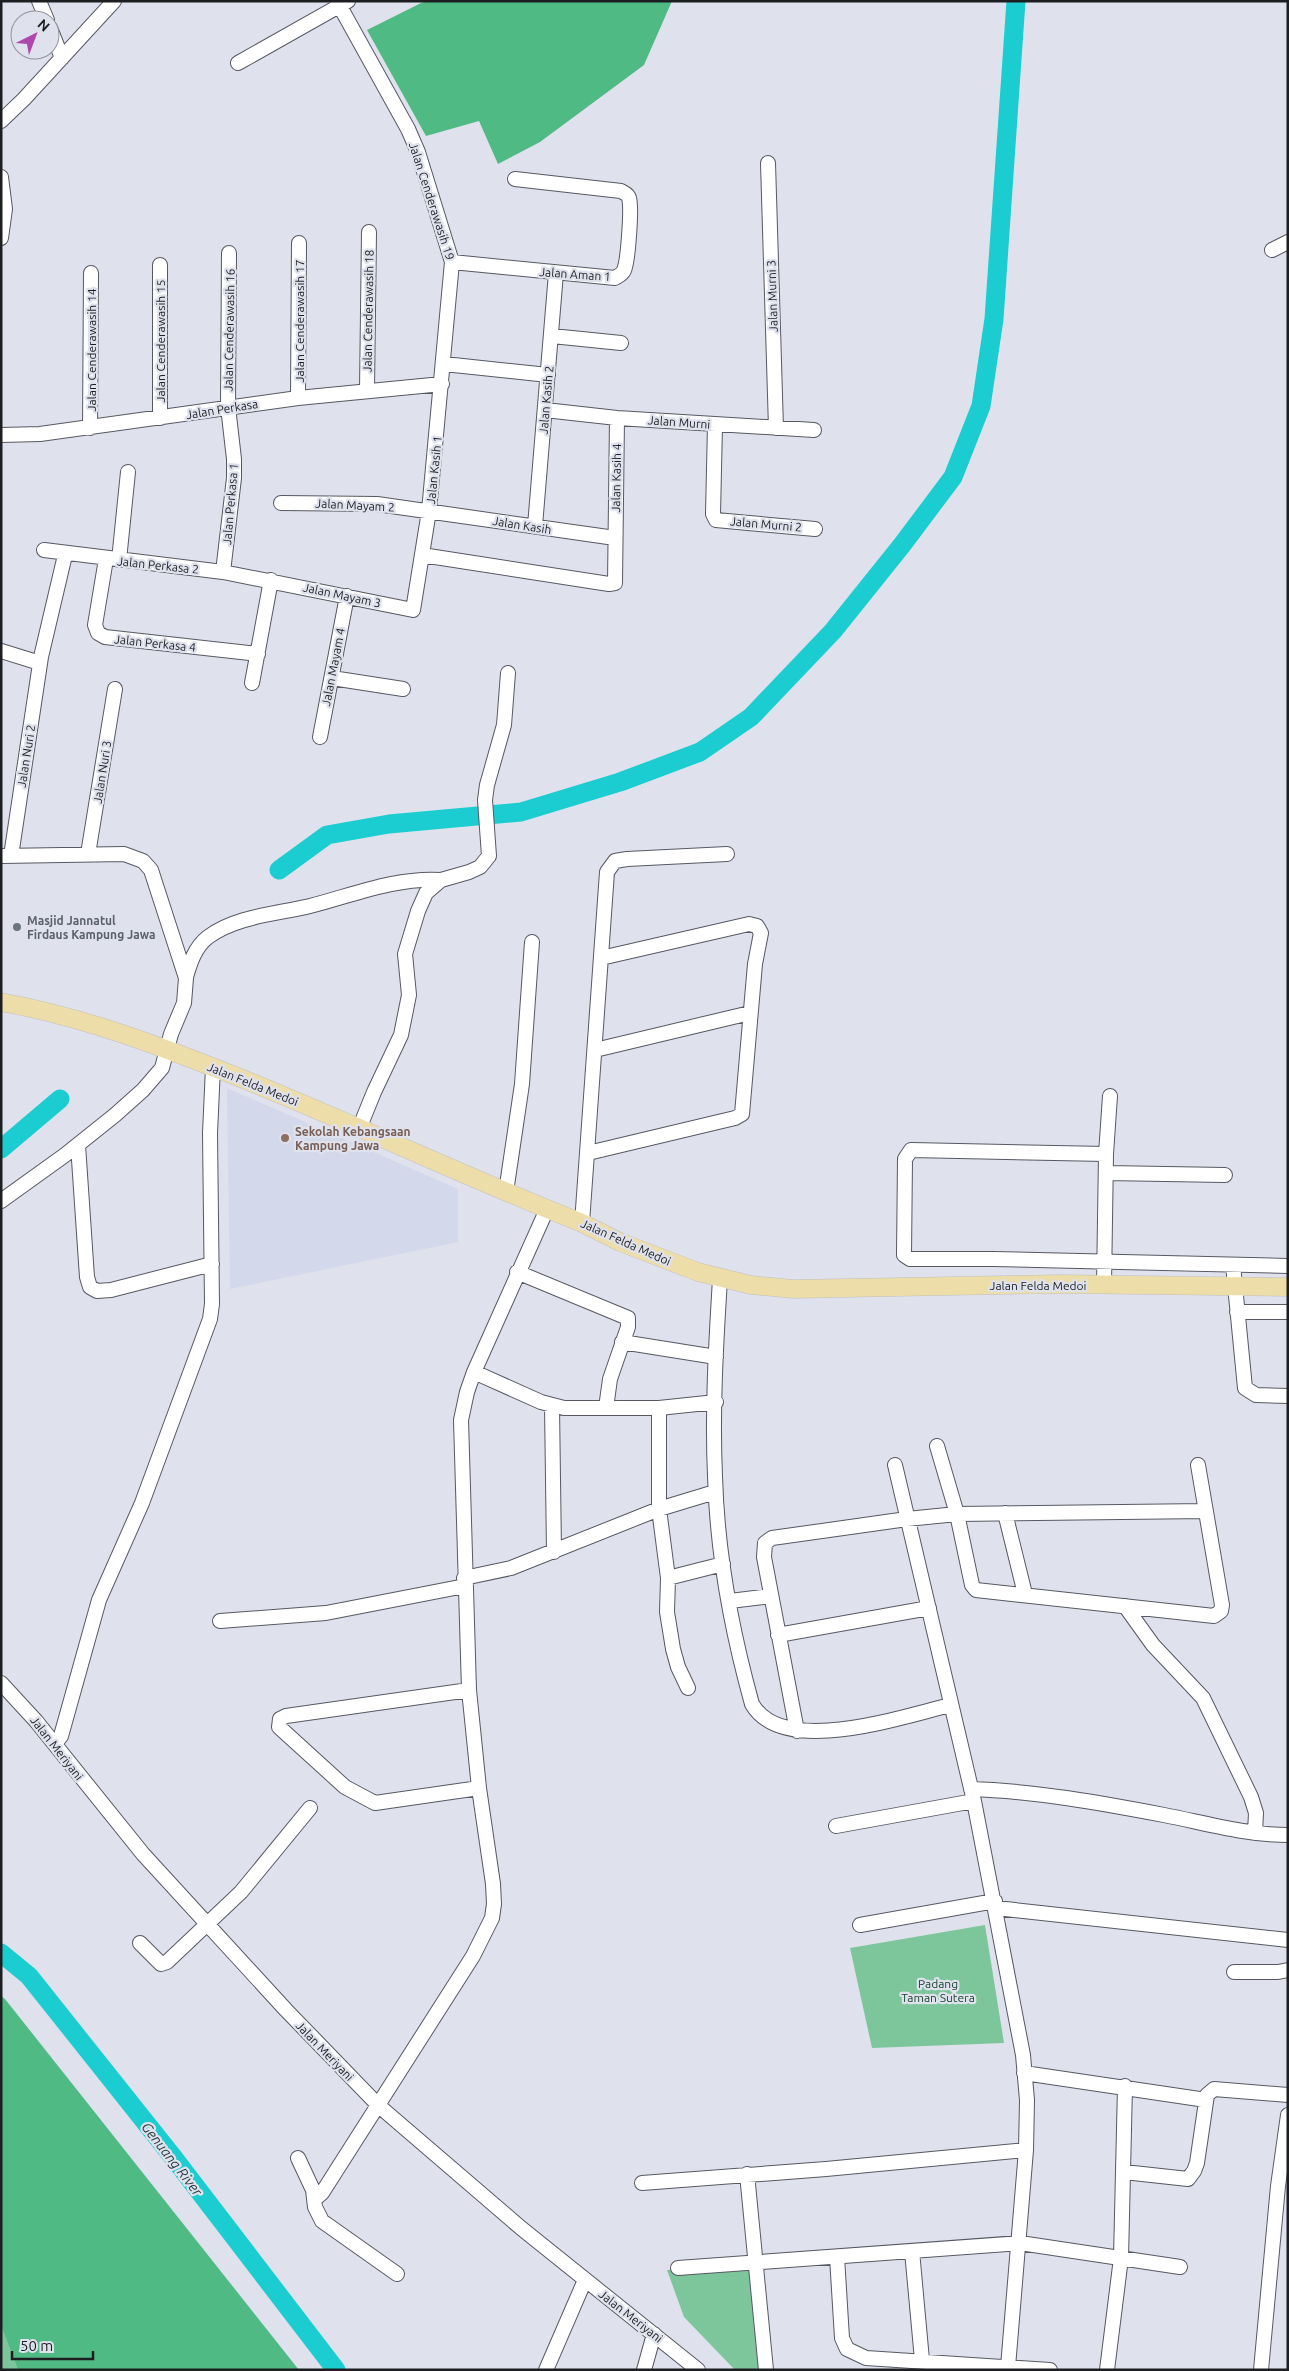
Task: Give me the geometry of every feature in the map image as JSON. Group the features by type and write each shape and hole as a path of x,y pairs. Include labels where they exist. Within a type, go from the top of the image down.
{"main road":[{"name":"Jalan Felda Medoi","path":"1,1002 69,1018 213,1067 582,1223 620,1242 720,1279 793,1289 1104,1285 1288,1287"}],"street":[{"path":"1,121 114,1"},
{"path":"238,63 342,3"},
{"name":"Jalan Cenderawasih 19","path":"342,3 408,129 418,152 452,262 442,384"},
{"path":"60,53 62,58"},
{"name":"Jalan Murni 3","path":"768,164 776,428"},
{"path":"1,177 3,192 1,238"},
{"name":"Jalan Aman 1","path":"452,262 614,278 622,274 626,267 630,199 627,194 621,191 515,179"},
{"name":"Jalan Cenderawasih 18","path":"367,390 370,232"},
{"path":"1272,250 1288,242"},
{"name":"Jalan Cenderawasih 17","path":"298,398 299,244"},
{"name":"Jalan Cenderawasih 16","path":"228,407 229,253"},
{"name":"Jalan Cenderawasih 15","path":"160,265 160,418"},
{"name":"Jalan Cenderawasih 14","path":"90,428 91,273"},
{"name":"Jalan Kasih 2","path":"535,526 556,273"},
{"path":"552,336 621,343"},
{"path":"444,364 548,375"},
{"name":"Jalan Perkasa","path":"1,435 40,434 298,398 442,384"},
{"name":"Jalan Kasih 1","path":"413,610 430,511 442,384"},
{"name":"Jalan Perkasa 1","path":"223,572 234,478 234,459 228,407"},
{"name":"Jalan Murni","path":"544,410 617,418 814,430"},
{"name":"Jalan Kasih 4","path":"422,555 468,564 609,584 615,583 617,418"},
{"name":"Jalan Murni 2","path":"715,425 713,514 716,520 815,529"},
{"name":"Jalan Perkasa 4","path":"128,472 112,560 95,625 98,633 105,638 258,654"},
{"name":"Jalan Mayam 2","path":"281,503 377,504 430,511"},
{"name":"Jalan Kasih","path":"430,511 615,538"},
{"name":"Jalan Perkasa 2","path":"44,550 112,560 223,572 271,580"},
{"name":"Jalan Nuri 2","path":"6,856 48,622 65,554"},
{"path":"252,683 271,580"},
{"name":"Jalan Mayam 3","path":"271,580 413,610"},
{"name":"Jalan Mayam 4","path":"320,737 346,596"},
{"path":"1,651 41,660"},
{"path":"359,1128 401,1035 410,995 405,954 418,911 426,893 433,884 441,880 470,872 480,867 489,856 485,800 504,725 508,673"},
{"path":"332,678 403,688"},
{"name":"Jalan Nuri 3","path":"88,854 115,689"},
{"path":"6,856 124,854 143,861 150,870 186,978"},
{"path":"582,1223 606,878 611,864 628,859 727,854"},
{"path":"1,1201 78,1145 154,1079 162,1068 171,1034 184,1003 186,978 195,951 205,939 216,932 266,914 308,906 392,883 420,878 441,880"},
{"path":"588,1153 726,1120 742,1114 755,964 761,933 760,929 753,924 601,958"},
{"path":"506,1192 522,1084 532,942"},
{"path":"595,1050 750,1014"},
{"path":"55,1744 60,1736 99,1600 139,1510 208,1326 212,1304 210,1134 213,1067"},
{"path":"1104,1285 1106,1154 1110,1096"},
{"path":"78,1145 87,1277 90,1287 97,1291 111,1290 212,1264"},
{"path":"1106,1154 911,1150 905,1159 903,1252 905,1258 910,1260 1105,1261 1288,1266"},
{"path":"1106,1173 1225,1175"},
{"path":"315,2199 322,2193 379,2106 473,1956 492,1918 494,1904 493,1884 479,1788 469,1690 464,1582 461,1420 466,1392 474,1372 517,1272 547,1209"},
{"path":"1233,1265 1245,1388 1256,1395 1288,1396"},
{"path":"517,1272 624,1314 629,1322 610,1379 606,1408"},
{"path":"720,1279 716,1357 716,1492 723,1564 752,1704 756,1712 768,1721 797,1731 845,1729 951,1705"},
{"path":"1237,1312 1288,1312"},
{"path":"622,1342 716,1357"},
{"path":"474,1372 552,1406 564,1408 659,1408 716,1402"},
{"path":"552,1406 554,1552"},
{"path":"659,1408 659,1509 668,1578 667,1612 673,1649 678,1667 688,1688"},
{"path":"937,1446 957,1514 974,1588 979,1591 1025,1594 1208,1616 1218,1614 1222,1605 1198,1465"},
{"path":"895,1465 973,1795 996,1905 1024,2073 1027,2100 1026,2150 1020,2243 1008,2367"},
{"path":"220,1622 326,1613 464,1582 511,1568 554,1552 659,1509 716,1492"},
{"path":"797,1731 763,1552 766,1543 772,1538 907,1518 957,1514 1206,1511"},
{"path":"1005,1513 1025,1594"},
{"path":"668,1578 723,1564"},
{"path":"730,1600 771,1596"},
{"path":"1125,1606 1153,1646 1203,1698 1251,1796 1256,1813 1255,1833"},
{"path":"778,1635 929,1608"},
{"name":"Jalan Meriyani","path":"1,1683 55,1744 128,1837 273,1996 379,2106 432,2154 698,2370"},
{"path":"469,1690 286,1716 280,1719 279,1727 345,1787 375,1803 479,1788"},
{"path":"836,1826 994,1790 1090,1803 1255,1833 1288,1835"},
{"path":"140,1943 156,1961 164,1964 209,1925 241,1892 310,1808"},
{"path":"860,1925 996,1905 1288,1940"},
{"path":"1234,1972 1278,1972 1288,1970"},
{"path":"1024,2073 1125,2086 1206,2100"},
{"path":"1107,2370 1120,2258 1125,2086"},
{"path":"1124,2172 1188,2179 1194,2171 1197,2162 1208,2091 1223,2088 1288,2095"},
{"path":"1261,2370 1278,2186 1288,2115"},
{"path":"642,2183 826,2169 1026,2150"},
{"path":"298,2158 308,2176 315,2199 316,2214 322,2221 398,2274"},
{"path":"747,2174 766,2370"},
{"path":"678,2268 1020,2243 1180,2267"},
{"path":"912,2251 922,2360"},
{"path":"838,2257 842,2338 847,2349 855,2355 873,2359 922,2360 1050,2370"},
{"path":"546,2370 585,2280"},
{"path":"644,2370 654,2334"}],"shaded area":[{"name":"Sekolah Kebangsaan Kampung Jawa","path":"227,1088 458,1189 458,1242 230,1289"}],"green space":[{"path":"425,1 672,1 644,65 540,142 498,164 479,121 426,136 367,30"},
{"name":"Padang Taman Sutera","path":"985,1925 1004,2043 872,2048 850,1948"},
{"path":"1,1996 299,2370 18,2370 1,2326"},
{"path":"757,2262 766,2370 735,2370 684,2317 667,2270"},
{"path":"1,2326 18,2370 1,2370"}],"waterway":[{"path":"279,870 327,835 389,824 521,812 620,782 700,752 751,717 833,631 902,545 953,477 981,406 994,319 1016,1"},
{"path":"1,1149 60,1099"},
{"name":"Genuang River","path":"1,1953 29,1976 173,2157 336,2370"}],"place":[{"name":"Masjid Jannatul Firdaus Kampung Jawa","path":"17,927"},
{"name":"Sekolah Kebangsaan Kampung Jawa","path":"285,1138"}]}
